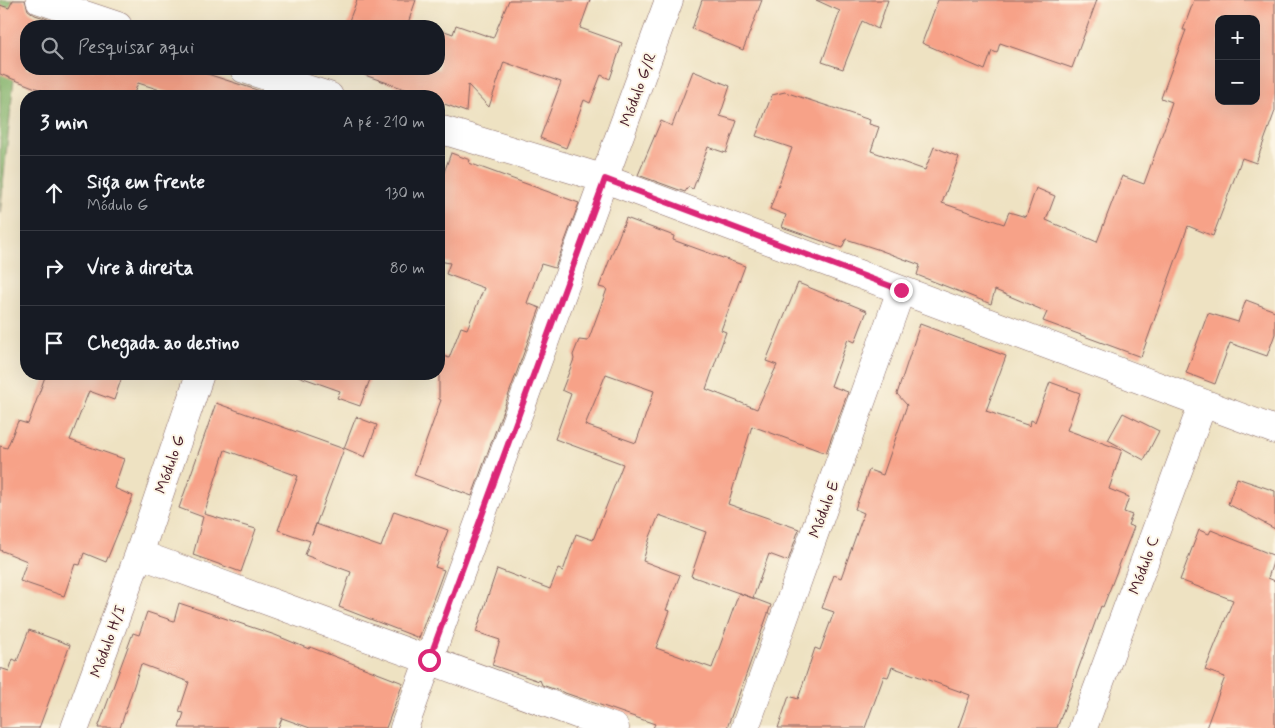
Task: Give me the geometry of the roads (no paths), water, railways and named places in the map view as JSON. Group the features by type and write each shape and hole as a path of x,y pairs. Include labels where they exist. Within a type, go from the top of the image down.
{"street":[{"path":"40,0 100,20"},
{"name":"Módulo G/R","path":"605,179 669,0"},
{"path":"258,75 291,90"},
{"path":"445,131 605,179 1275,430"},
{"path":"404,728 605,179"},
{"name":"Módulo E","path":"745,728 901,290"},
{"name":"Módulo G","path":"139,554 198,380"},
{"name":"Módulo C","path":"1082,728 1203,403"},
{"path":"139,554 615,728"},
{"name":"Módulo H/I","path":"75,728 139,554"}]}
